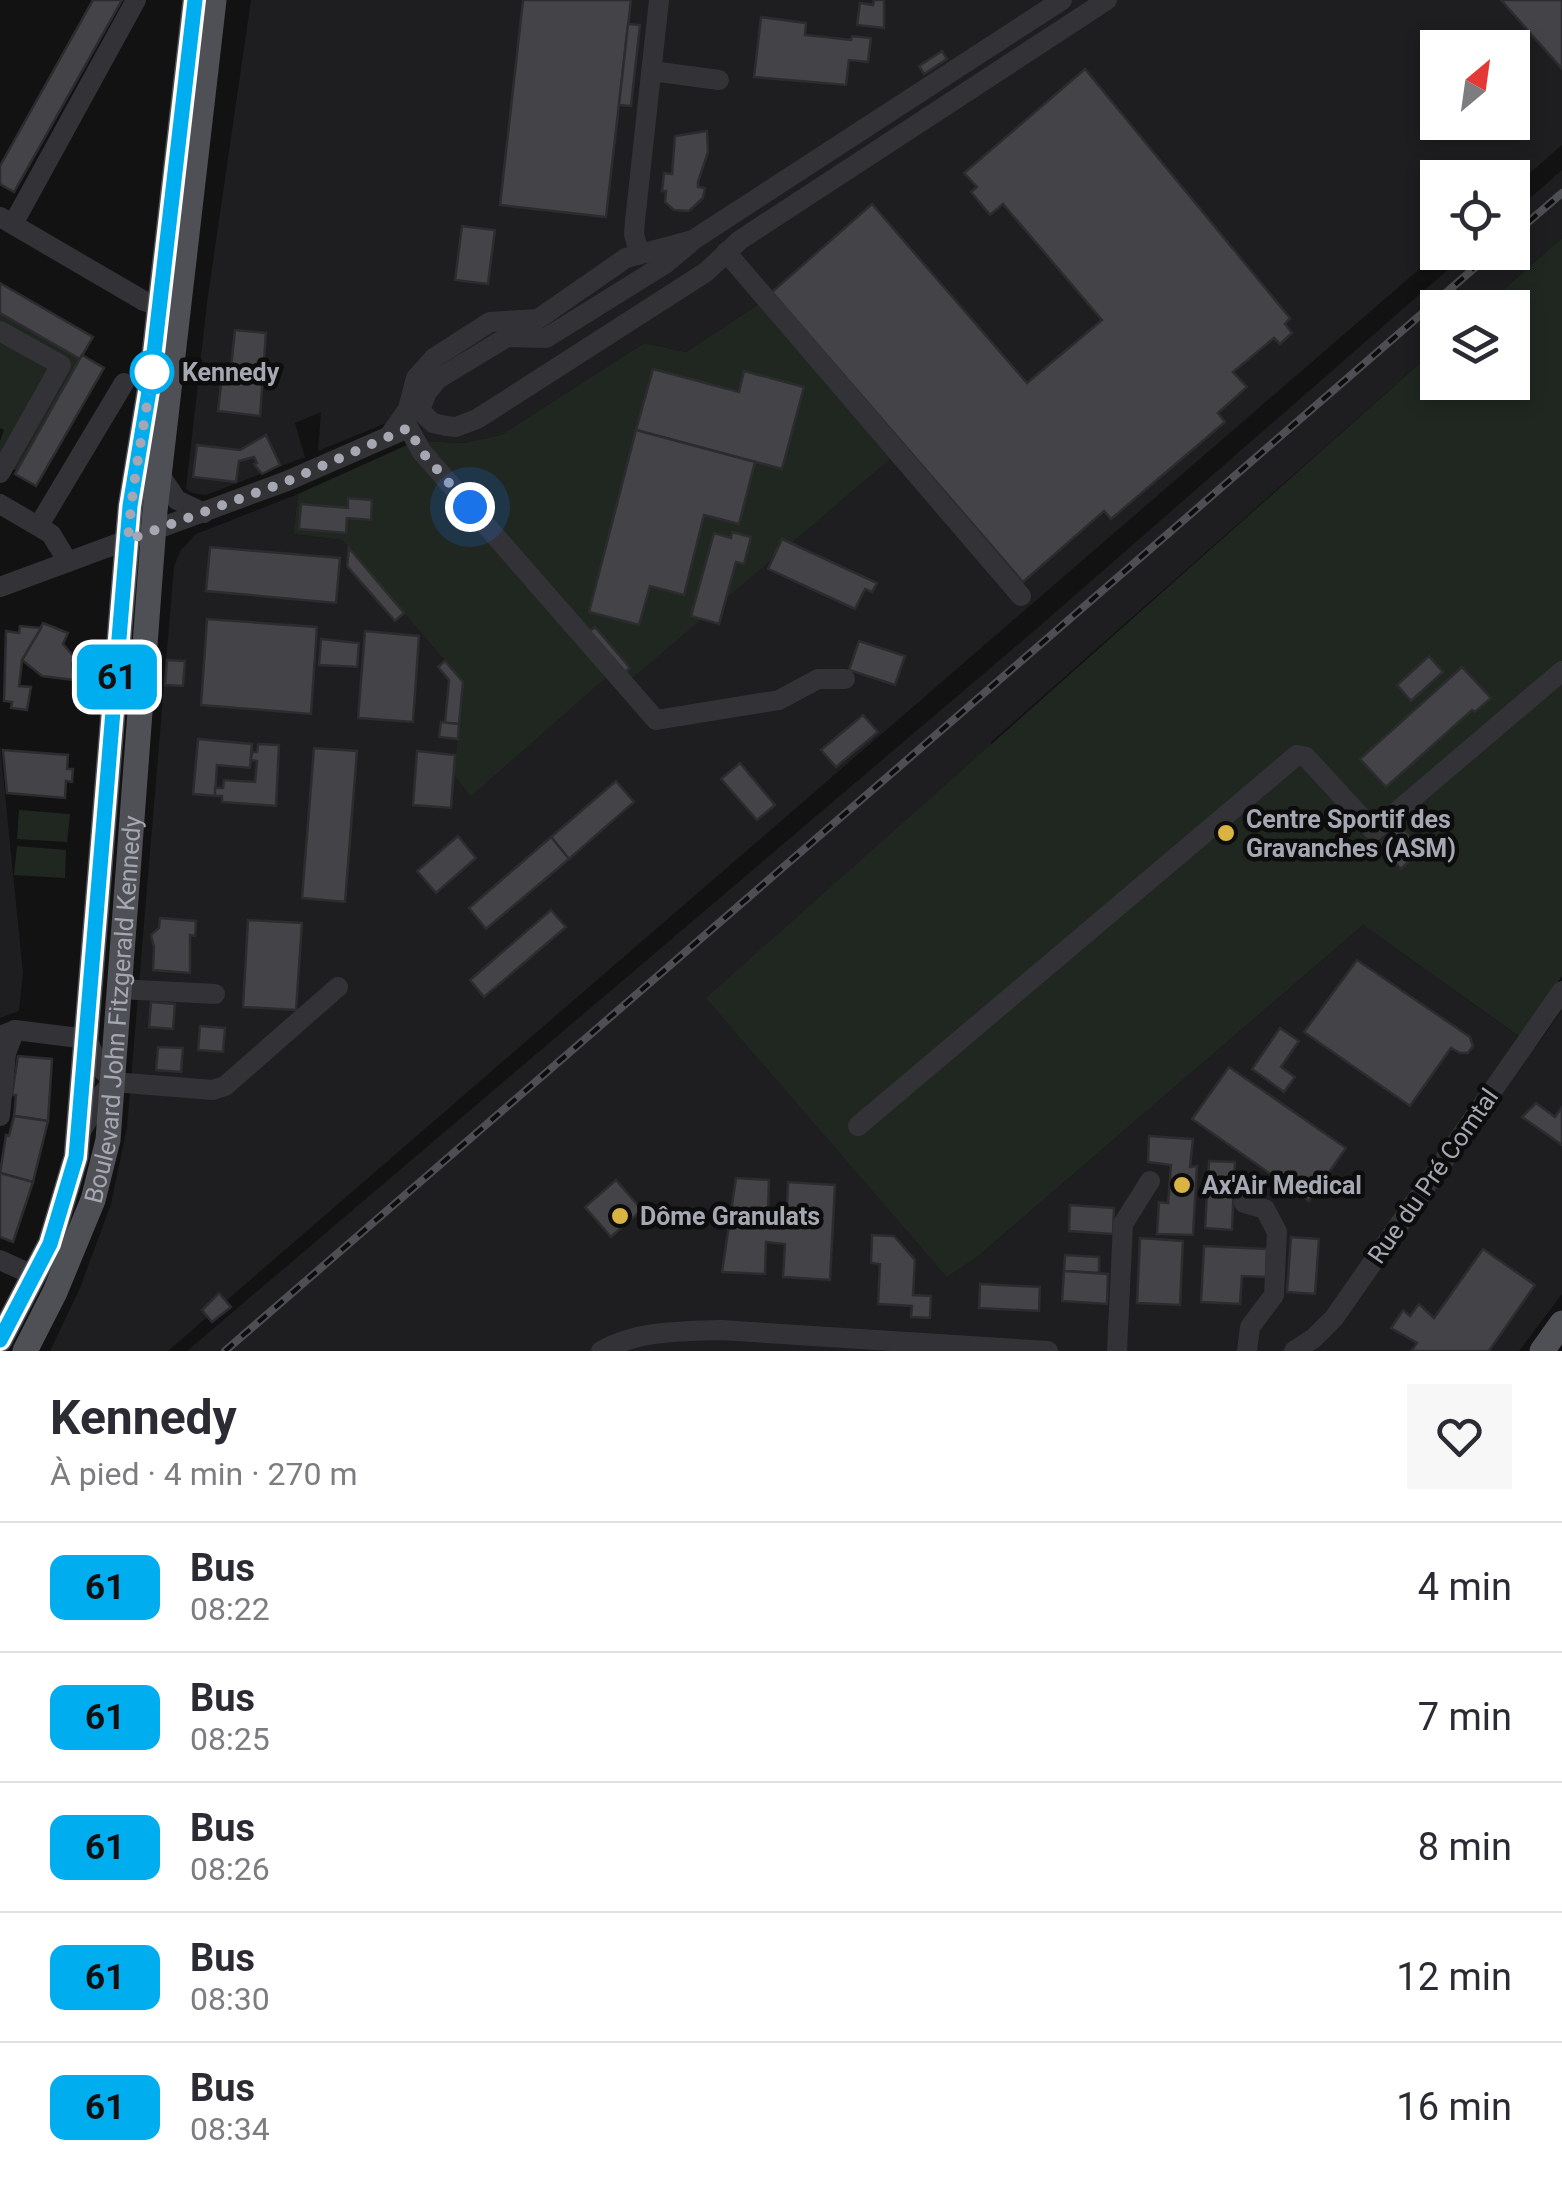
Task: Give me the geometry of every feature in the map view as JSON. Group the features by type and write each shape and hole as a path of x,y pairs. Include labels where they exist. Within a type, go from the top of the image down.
{"main road":[{"name":"Boulevard John Fitzgerald Kennedy","path":"0,1340 35,1276 64,1203 78,1138 128,540 194,0"},
{"name":"Boulevard John Fitzgerald Kennedy","path":"25,1351 55,1292 93,1200 108,1140 154,530 214,0"},
{"path":"1542,1351 1562,1322"}],"street":[{"path":"136,0 6,221 159,306"},
{"path":"633,255 659,0"},
{"path":"406,425 438,378 507,336 546,338 666,264 693,240 1062,0"},
{"path":"0,587 288,481 406,425 433,422 456,427 477,420 641,316 706,272 740,240 1106,0"},
{"path":"652,71 719,80"},
{"path":"503,310 538,318 633,255 693,240"},
{"path":"726,252 1021,596"},
{"path":"486,349 503,310"},
{"path":"503,310 423,367 416,378 406,425 422,452 656,720 779,700 818,679 846,679"},
{"path":"0,330 61,365 0,473"},
{"path":"39,525 124,383"},
{"path":"160,475 176,500 204,513"},
{"path":"0,504 51,534 68,562"},
{"path":"858,1126 1296,755 1306,756 1374,831 1562,671"},
{"path":"109,777 120,761 123,730 129,720 140,715"},
{"path":"1,1110 7,1033 88,1039 99,1066 113,1082 213,1090 225,1086 338,987"},
{"path":"119,988 216,994"},
{"name":"Rue du Pré Comtal","path":"1294,1351 1334,1318 1562,991"},
{"path":"78,1138 113,1082"},
{"path":"1117,1351 1123,1224 1150,1182"},
{"path":"1244,1203 1265,1209 1276,1232 1274,1295 1250,1327 1247,1351"},
{"path":"0,1260 35,1276"},
{"path":"601,1351 632,1338 665,1332 720,1330 1048,1351"}],"shaded area":[{"path":"251,0 1562,0 1562,145 1530,173 1530,160 1420,160 1420,269 168,1351 50,1351 80,1288 111,1204 127,1127 174,566 181,550 196,534 298,494 293,534 342,540 463,682 454,775 759,304 686,352 644,343 501,435 464,443 416,441 401,417 318,451 321,412 295,423 305,457 206,495 186,489 207,303"},
{"path":"1562,170 1562,238 1530,266 1530,198"},
{"name":"Centre Sportif des Gravanches (ASM)","path":"1562,238 1562,976 1520,1037 1363,925 977,1257 947,1277 706,998 1420,363 1420,400 1530,400 1530,290 1503,290"},
{"path":"1448,270 1526,270 1503,290 1425,290"},
{"path":"1420,294 1420,363 991,742 947,1277 977,1257 1363,925 1535,1048 1562,1010 1562,1294 1519,1351 187,1351 1035,630"},
{"path":"759,304 891,458 624,685 612,672 471,796 454,775 463,682 342,540 293,534 298,494 416,441 464,443 501,435 644,343 686,352"},
{"path":"0,313 80,359 17,471 0,461 4,430 0,428"},
{"path":"0,744 23,973 19,1011 0,1018"},
{"path":"19,810 70,814 67,842 17,839"},
{"path":"17,846 66,850 65,878 14,875"}],"building":[{"path":"93,0 122,0 14,192 0,184 0,166"},
{"path":"523,0 631,0 606,217 500,205"},
{"path":"874,0 884,0 884,28 857,25 860,3 873,5"},
{"path":"1501,0 1562,0 1562,69 1530,30"},
{"path":"761,17 806,23 805,35 871,38 868,62 849,60 846,85 754,77"},
{"path":"628,24 640,25 631,106 619,105"},
{"path":"942,51 947,59 924,74 919,66"},
{"path":"1085,69 1290,318 1285,324 1292,333 1280,344 1274,338 1233,372 1247,387 1218,413 1225,422 1111,519 1104,511 1023,582 772,292 872,204 1027,383 1102,320 1003,204 990,215 971,192 977,187 964,173"},
{"path":"707,131 708,152 698,182 698,187 705,188 703,198 689,211 674,210 665,202 666,191 662,191 664,173 672,174 675,136"},
{"path":"462,226 495,230 488,284 455,280"},
{"path":"0,283 93,337 80,359 0,313"},
{"path":"235,330 266,333 260,416 218,411 223,366 231,367"},
{"path":"82,355 104,368 36,486 15,474"},
{"path":"653,369 739,392 744,371 804,387 782,469 636,430"},
{"path":"636,430 755,462 739,524 704,515 684,595 650,586 639,625 589,612"},
{"path":"266,435 280,465 262,474 254,457 239,461 236,482 193,477 197,445 240,450"},
{"path":"348,498 372,500 371,520 347,518 346,533 299,529 301,504 348,508"},
{"path":"732,532 751,537 744,564 736,562 719,624 691,616 714,533 731,538"},
{"path":"782,539 877,583 872,592 865,589 855,609 768,569"},
{"path":"210,547 340,558 336,603 206,591"},
{"path":"349,548 404,613 395,621 347,566"},
{"path":"207,619 317,627 311,714 201,705"},
{"path":"43,623 68,633 63,644 76,659 72,663 74,680 42,676 22,660"},
{"path":"20,626 41,628 22,660 19,686 31,687 27,710 11,708 12,702 4,701 6,631 19,633"},
{"path":"595,627 630,668 624,673 588,632"},
{"path":"365,631 419,636 413,722 358,718"},
{"path":"321,639 359,643 357,667 319,665"},
{"path":"859,641 905,656 895,685 849,670"},
{"path":"1429,656 1443,672 1411,701 1397,685"},
{"path":"167,660 185,661 183,686 165,685"},
{"path":"445,661 463,682 459,724 445,723 449,680 438,667"},
{"path":"1462,667 1491,698 1475,712 1472,710 1386,787 1360,759"},
{"path":"863,715 878,732 836,767 821,750"},
{"path":"441,722 459,724 458,739 439,737"},
{"path":"198,739 252,744 250,768 217,765 215,796 193,794"},
{"path":"258,744 279,745 276,806 222,802 222,796 215,796 215,788 223,788 224,780 255,782 257,761 251,760"},
{"path":"314,748 357,751 345,902 302,898"},
{"path":"3,750 68,755 67,769 73,769 72,782 66,781 65,798 7,793"},
{"path":"417,751 455,755 451,808 413,805"},
{"path":"740,763 775,805 757,820 721,779"},
{"path":"616,781 634,802 569,859 551,837"},
{"path":"1400,825 1422,849 1401,869 1379,845"},
{"path":"458,836 476,858 436,893 417,871"},
{"path":"551,837 569,859 486,929 469,908"},
{"path":"551,910 566,927 484,997 470,980"},
{"path":"160,918 196,921 195,936 190,935 190,973 153,970 151,935 159,928"},
{"path":"248,920 302,923 296,1010 243,1007"},
{"path":"1357,960 1470,1037 1473,1046 1468,1053 1451,1048 1410,1106 1304,1032"},
{"path":"151,1002 175,1004 173,1029 149,1027"},
{"path":"200,1026 225,1028 223,1052 198,1050"},
{"path":"1280,1028 1299,1041 1281,1067 1295,1077 1284,1092 1252,1069"},
{"path":"158,1047 183,1048 181,1072 156,1070"},
{"path":"18,1056 52,1059 48,1121 14,1116 16,1095 12,1095"},
{"path":"1229,1067 1346,1148 1309,1201 1192,1119"},
{"path":"1536,1103 1555,1117 1562,1107 1562,1145 1522,1117"},
{"path":"14,1116 48,1121 33,1182 0,1173 6,1135 9,1136"},
{"name":"Ax'Air Medical","path":"1149,1136 1193,1139 1190,1167 1197,1166 1193,1235 1157,1234 1159,1202 1168,1203 1171,1165 1148,1162"},
{"path":"1209,1161 1235,1162 1232,1230 1205,1228"},
{"path":"0,1173 33,1182 13,1242 0,1237"},
{"path":"736,1178 769,1180 768,1211 782,1212 781,1228 786,1228 788,1182 835,1185 830,1280 783,1277 785,1244 766,1242 765,1274 722,1272"},
{"path":"616,1180 642,1210 611,1237 585,1207"},
{"path":"1070,1205 1114,1208 1113,1234 1069,1231"},
{"path":"872,1235 894,1236 915,1260 913,1295 931,1296 930,1318 911,1317 912,1306 878,1304 880,1264 871,1263"},
{"path":"1291,1237 1319,1239 1315,1294 1287,1292"},
{"path":"1140,1238 1183,1241 1180,1305 1137,1303"},
{"path":"1204,1246 1267,1249 1266,1277 1242,1276 1240,1304 1201,1302"},
{"path":"1483,1249 1535,1285 1489,1351 1411,1351 1417,1343 1391,1328 1403,1310 1410,1316 1419,1304 1434,1318"},
{"path":"1065,1255 1099,1257 1099,1273 1064,1271"},
{"path":"1064,1271 1108,1274 1107,1304 1062,1301"},
{"path":"980,1284 1040,1287 1039,1311 979,1308"},
{"path":"219,1293 231,1307 212,1322 202,1310"}],"railway":[{"path":"1530,221 1562,193"},
{"path":"225,1351 1472,270"}],"bus line":[{"name":"61","path":"0,1340 50,1244 76,1157 130,506 146,421 195,0"}],"place":[{"name":"Kennedy","path":"152,372"},
{"name":"Centre Sportif des Gravanches (ASM)","path":"1226,833"},
{"name":"Ax'Air Medical","path":"1182,1185"},
{"name":"Dôme Granulats","path":"620,1216"}],"route":[{"path":"152,372 128,540 288,481 408,428 422,452 470,507"}]}
